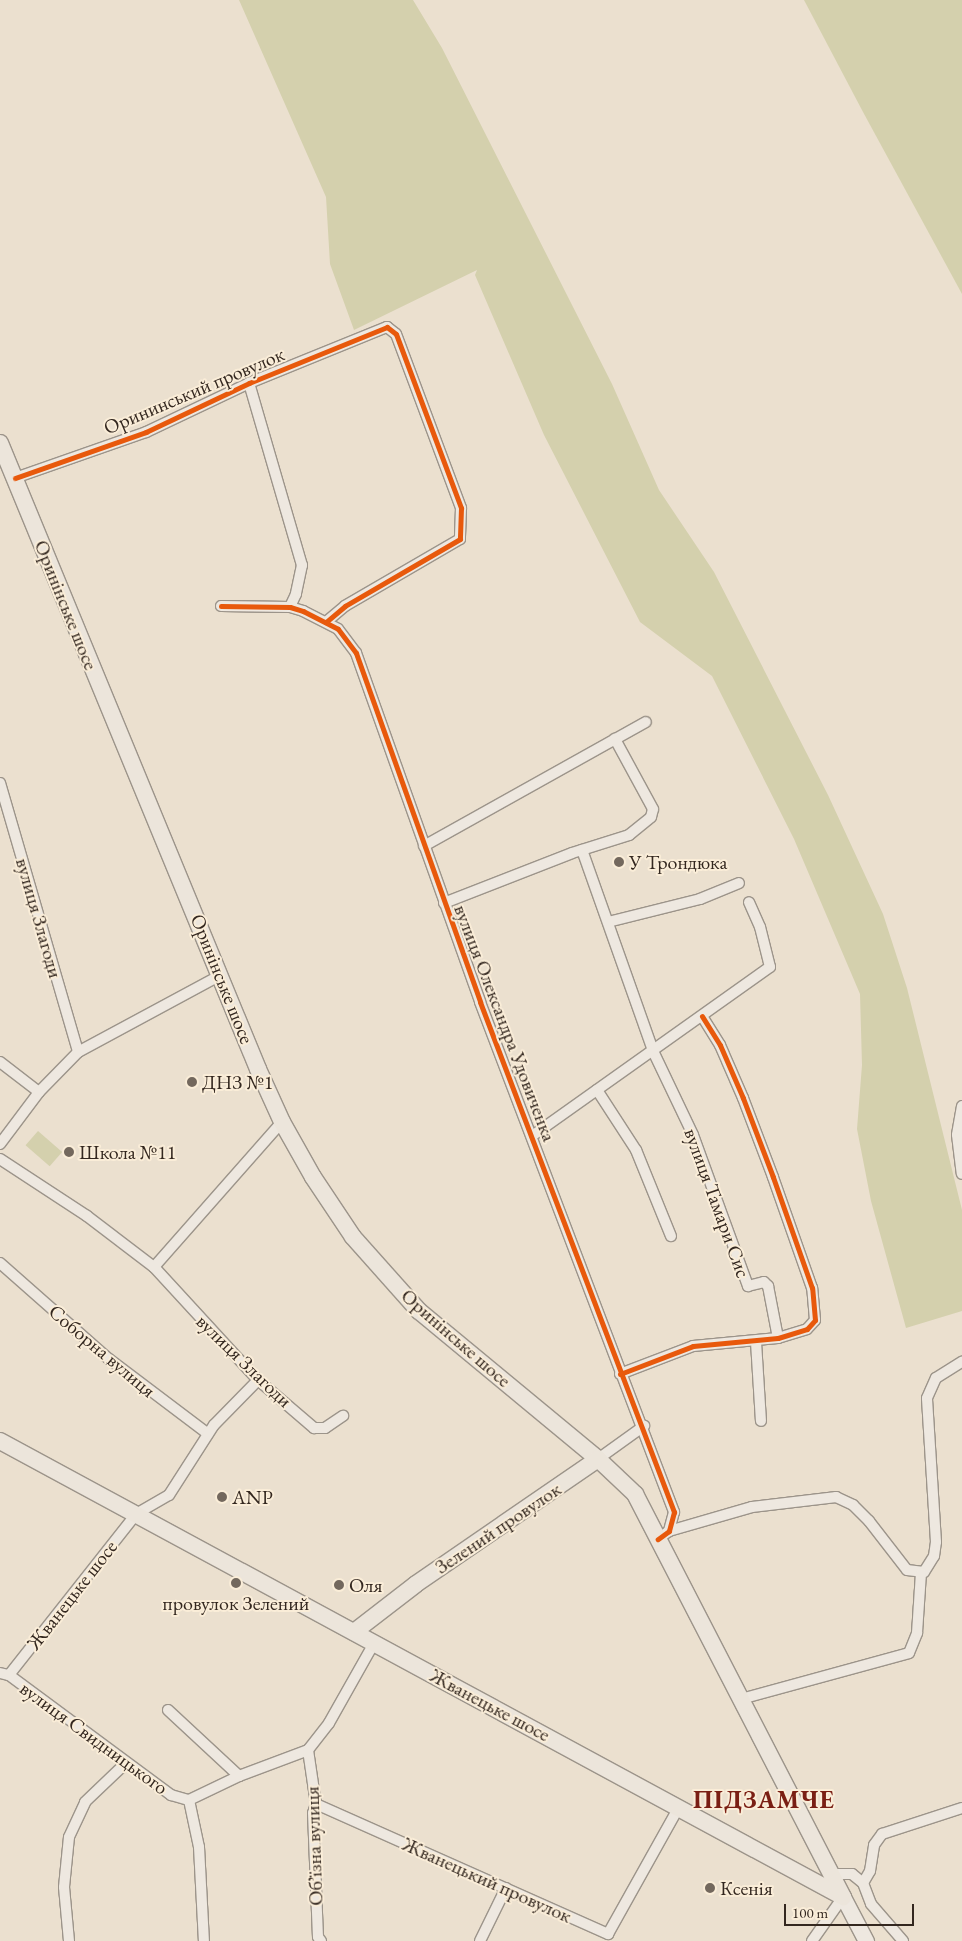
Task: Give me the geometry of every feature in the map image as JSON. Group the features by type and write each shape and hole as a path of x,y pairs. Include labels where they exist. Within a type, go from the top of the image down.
{"main road":[{"name":"Оринінське шосе","path":"0,443 282,1122 312,1177 353,1237 419,1311 598,1459 635,1494 663,1535"},
{"name":"Жванецьке шосе","path":"0,1442 374,1642 843,1897"},
{"name":"Зелений провулок","path":"354,1632 416,1584 598,1459"},
{"path":"663,1535 742,1699 863,1937"}],"street":[{"name":"Орининський провулок","path":"15,478 146,432 250,383 387,327 396,334 462,508 460,539 362,596 326,622"},
{"path":"250,383 300,560 301,574 290,606"},
{"name":"вулиця Олександра Удовиченка","path":"222,606 290,606 326,622 348,640 356,653 444,903 620,1374 644,1426 674,1512 663,1535"},
{"path":"424,846 646,722"},
{"path":"444,903 582,850 629,835 653,814 615,739"},
{"name":"вулиця Злагоди","path":"0,783 78,1052"},
{"path":"582,850 653,1051"},
{"path":"608,922 700,899 739,883"},
{"path":"532,1136 770,967 760,927 750,902"},
{"path":"0,1144 39,1092 78,1052 221,975"},
{"path":"620,1374 693,1346 756,1342 778,1338 811,1327 816,1304 796,1240 744,1098 720,1045 702,1016"},
{"name":"вулиця Тамари Сис","path":"653,1051 693,1135 748,1286 764,1282 768,1286 778,1338"},
{"path":"0,1062 39,1092"},
{"path":"597,1090 636,1150 671,1236"},
{"path":"962,1106 957,1135 962,1174"},
{"path":"154,1267 282,1122"},
{"name":"вулиця Злагоди","path":"0,1159 87,1216 154,1267 258,1380 317,1429 325,1428 343,1416"},
{"name":"Соборна вулиця","path":"0,1263 109,1359 208,1434"},
{"path":"756,1342 761,1421"},
{"path":"742,1699 909,1653 917,1633 921,1573 931,1563 936,1542 927,1398 936,1378 962,1362"},
{"path":"136,1514 169,1495 220,1417 258,1380"},
{"name":"Зелений провулок","path":"598,1459 644,1426"},
{"path":"663,1535 752,1507 836,1497 853,1505 869,1521 907,1570 921,1573"},
{"name":"Жванецьке шосе","path":"4,1674 136,1514"},
{"path":"204,1941 199,1847 189,1800 239,1776 308,1750 329,1722 374,1642"},
{"name":"вулиця Свидницького","path":"4,1674 171,1795 189,1800"},
{"path":"168,1710 239,1776"},
{"name":"Обʼїзна вулиця","path":"308,1750 316,1804 313,1813 321,1941"},
{"path":"69,1941 64,1888 69,1837 85,1802 126,1763"},
{"name":"Жванецький провулок","path":"316,1804 608,1934 679,1807"},
{"path":"864,1883 870,1871 874,1845 882,1834 962,1808"},
{"path":"832,1874 852,1874 864,1883 871,1904 903,1941"},
{"path":"480,1941 506,1888"},
{"path":"812,1941 843,1897"}],"shaded area":[{"path":"239,0 413,0 442,48 612,384 659,490 714,572 828,795 883,914 907,988 962,1210 962,1311 906,1328 871,1201 857,1129 862,1065 860,994 794,839 712,676 640,622 544,435 475,275 477,270 354,330 330,264 326,197"},
{"path":"804,0 962,0 962,294 863,112"},
{"path":"38,1131 62,1152 50,1166 26,1145"}],"cycle path":[{"path":"15,478 146,432 249,383 387,327 396,334 461,508 460,539 345,606 326,622"},
{"path":"221,606 290,607 303,611 338,629 356,653 480,1002 674,1512 669,1531 658,1539"},
{"path":"620,1374 693,1346 778,1338 807,1329 815,1320 812,1288 773,1177 743,1098 720,1045 702,1016"}],"place":[{"name":"У Трондюка","path":"619,862"},
{"name":"ДНЗ №1","path":"192,1082"},
{"name":"Школа №11","path":"69,1152"},
{"name":"ANP","path":"222,1497"},
{"name":"провулок Зелений","path":"236,1583"},
{"name":"Оля","path":"339,1585"},
{"name":"Ксенія","path":"710,1888"}],"district":[{"name":"ПІДЗАМЧЕ","path":"764,1799"}]}
